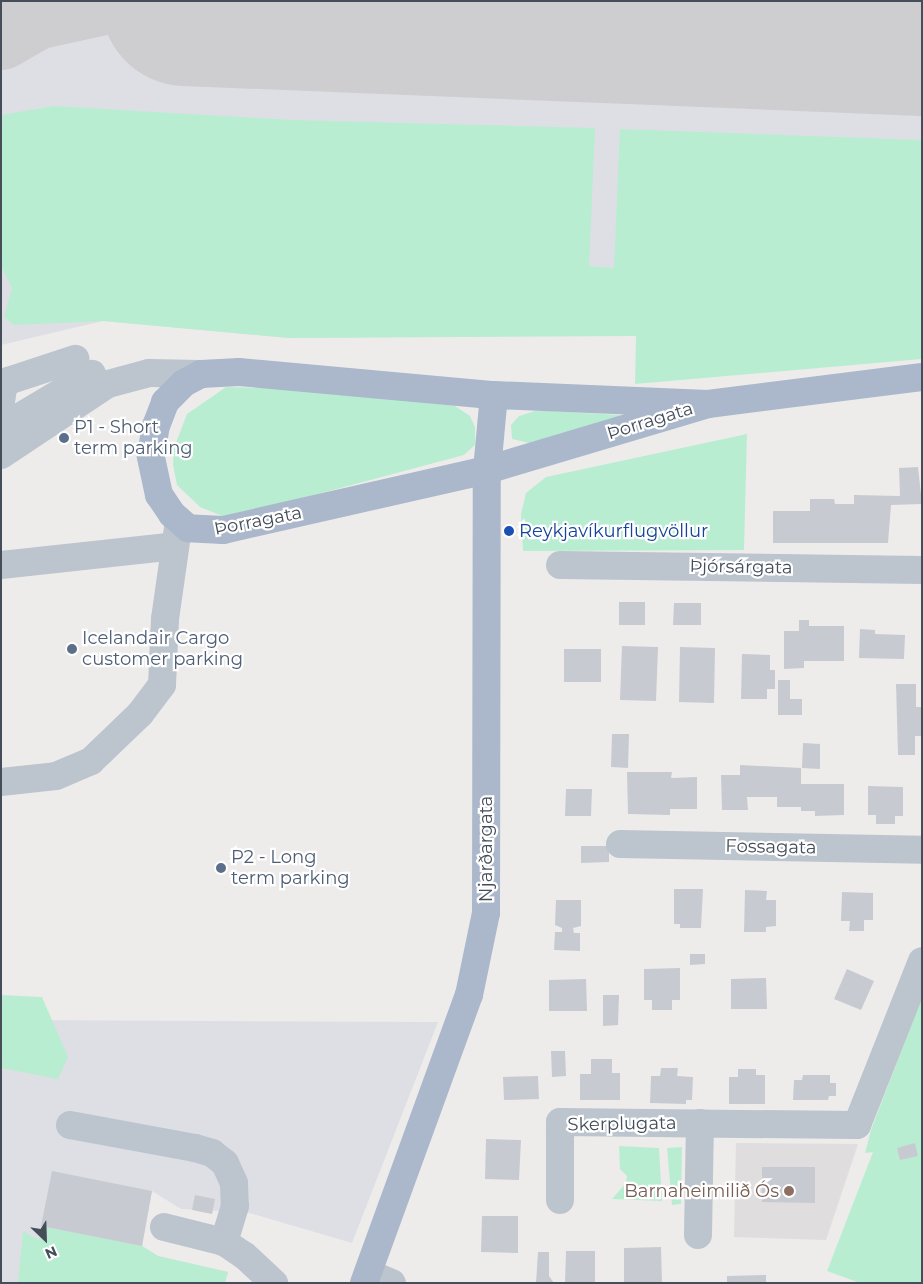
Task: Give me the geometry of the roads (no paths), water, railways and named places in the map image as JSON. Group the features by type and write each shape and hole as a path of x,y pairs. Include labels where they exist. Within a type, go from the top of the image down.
{"main road":[{"name":"Þorragata","path":"708,404 494,395 239,372 201,374 184,383 165,402 156,426 152,456 159,495 177,533 188,528 223,530 488,470 708,404 922,377"},
{"name":"Njarðargata","path":"375,1280 469,995 486,913 488,470 494,395"}],"street":[{"path":"1,402 2,388 8,381 75,359"},
{"path":"1,428 96,372 117,366 149,373 201,374"},
{"path":"1,455 108,384 149,373"},
{"path":"1,565 106,551 177,533 165,619 162,685 140,714 91,761 56,776 1,782"},
{"name":"Þjórsárgata","path":"560,565 922,570"},
{"name":"Fossagata","path":"620,844 922,850"},
{"name":"Skerplugata","path":"560,1200 560,1122 857,1125 922,961"},
{"name":"Skerplugata","path":"698,1235 700,1123"},
{"path":"70,1126 194,1148 212,1153 226,1163 234,1183 236,1206 224,1242"},
{"path":"164,1226 224,1242 245,1256 274,1283"}],"place":[{"name":"P1 - Short term parking","path":"64,438"},
{"name":"Reykjavíkurflugvöllur","path":"509,531"},
{"name":"Icelandair Cargo customer parking","path":"72,649"},
{"name":"P2 - Long term parking","path":"221,868"},
{"name":"Barnaheimilið Ós","path":"789,1191"}]}
